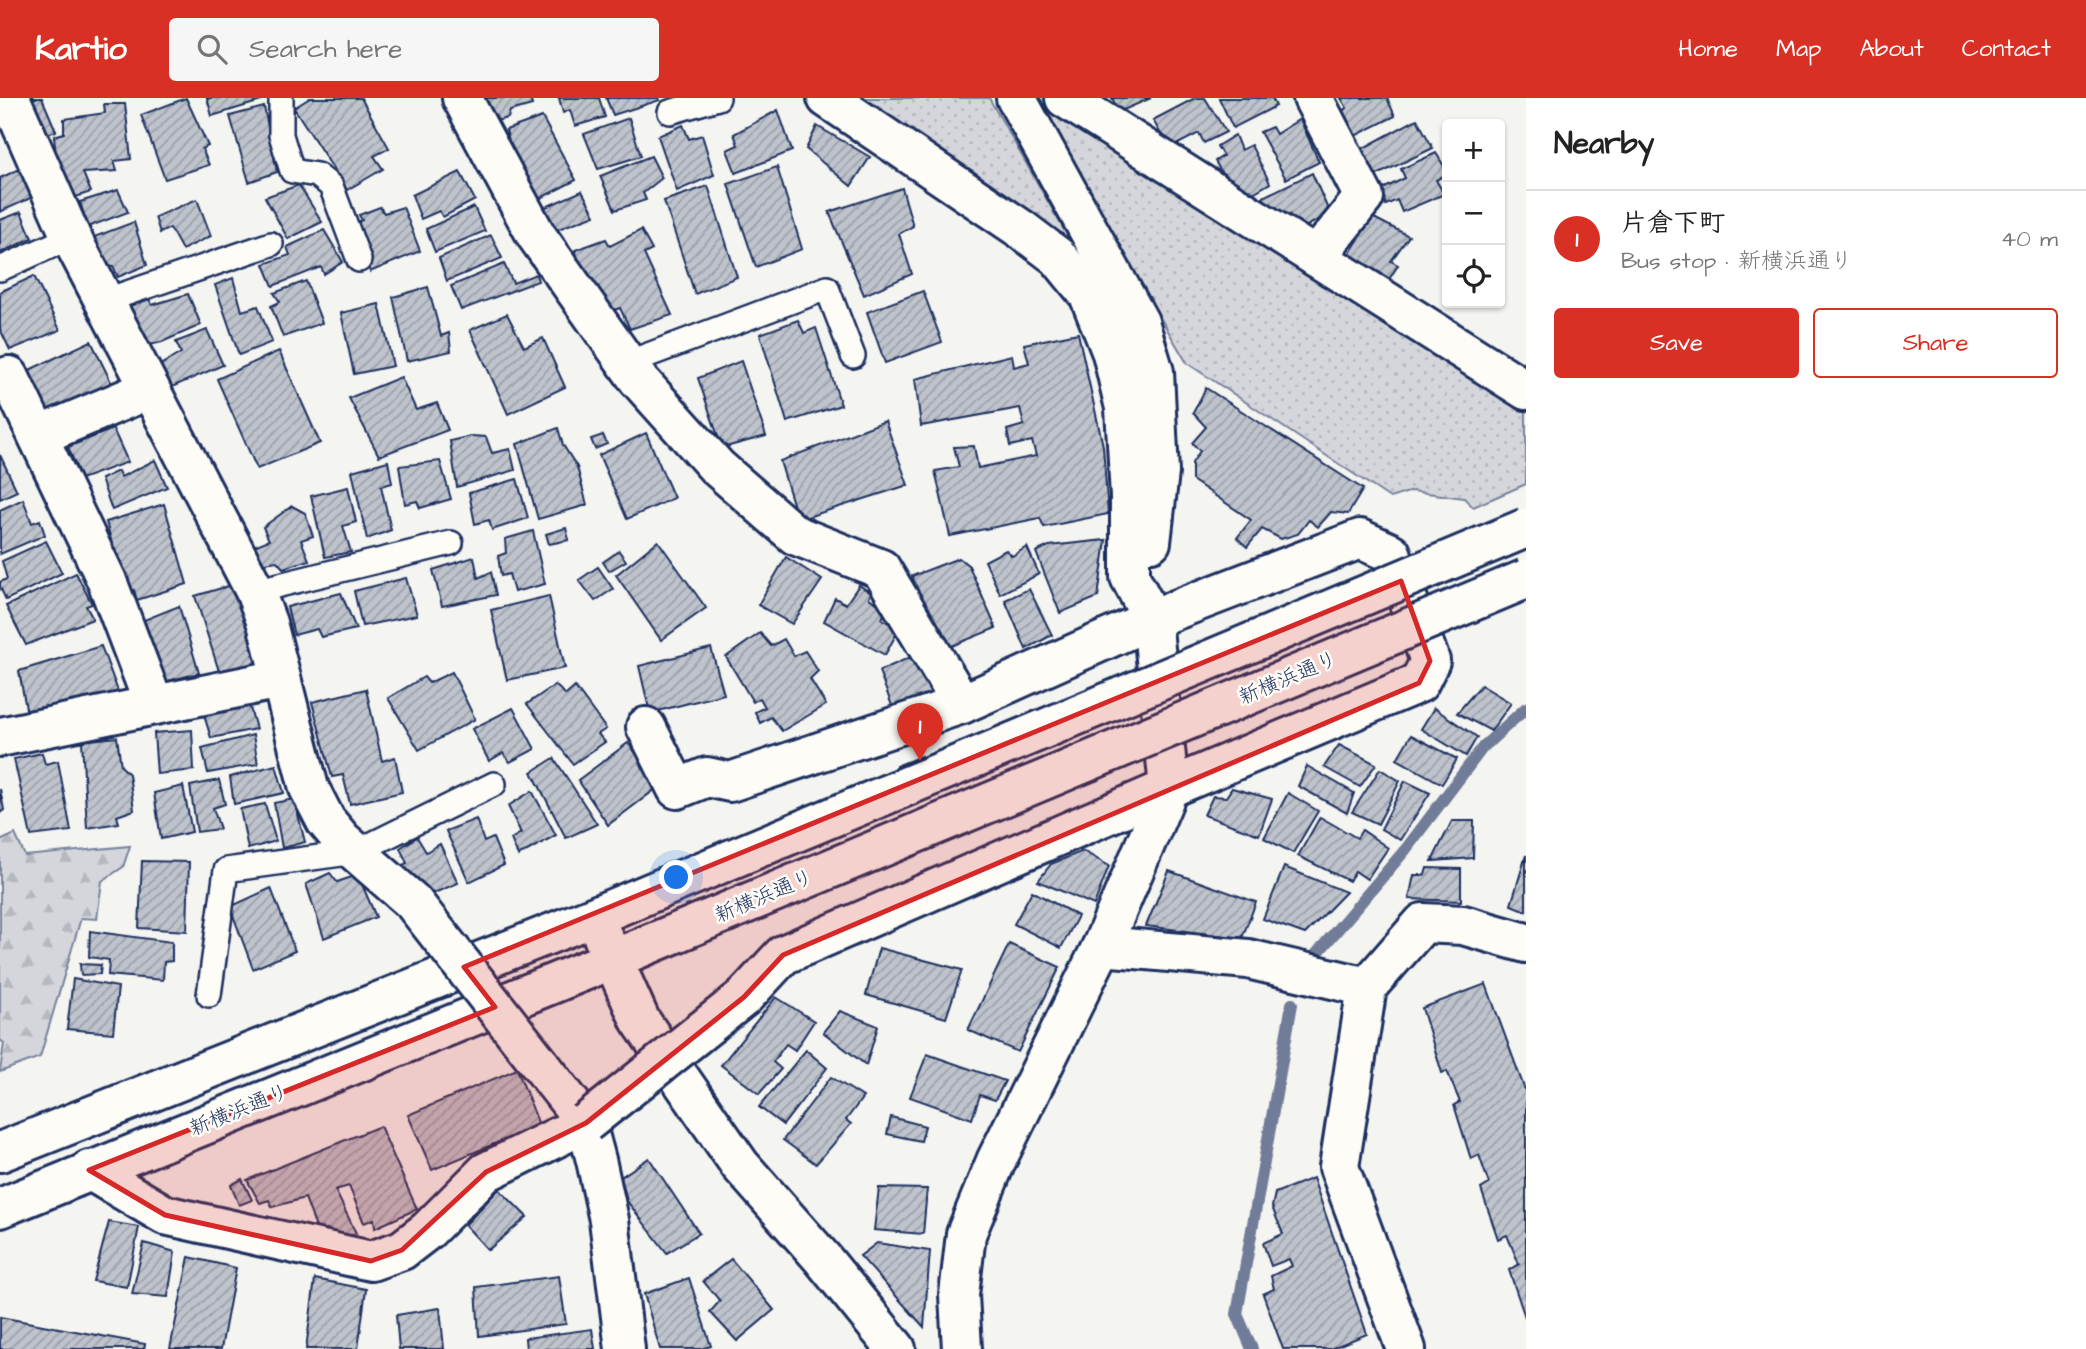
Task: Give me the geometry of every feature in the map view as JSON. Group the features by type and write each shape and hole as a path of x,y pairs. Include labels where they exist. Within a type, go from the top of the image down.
{"street":[{"path":"10,98 71,237 255,591 267,623 309,788 326,821 356,852 413,902 586,1123 609,1220 625,1349"},
{"path":"463,98 536,235 627,363 718,467 795,535 881,569 962,704"},
{"path":"827,98 1049,250 1089,295 1112,353 1125,408 1130,497 1130,577 1148,611"},
{"path":"962,1349 960,1295 966,1234 996,1161 1102,946 1169,788 1148,611 1159,472 1154,373 1139,322 1016,98"},
{"path":"1065,98 1526,390"},
{"path":"1313,98 1364,197 1316,257"},
{"path":"9,376 107,581 154,705"},
{"path":"38,436 150,389"},
{"path":"0,1152 595,916 1526,528"},
{"path":"89,1170 165,1215 371,1261 402,1250 428,1230 486,1172 586,1123 744,997 783,955 1419,683 1430,661 1391,553 1360,539 1148,611 962,704 730,782 707,777 677,789 646,727"},
{"name":"新横浜通り","path":"0,1208 611,960 1526,579"},
{"path":"0,737 281,679"},
{"path":"595,916 611,960 640,1020 740,1165 822,1258 896,1349"},
{"path":"1406,1349 1339,1167 1367,987 1423,923 1463,925 1526,943"},
{"path":"1102,946 1248,959 1367,987"}],"lane":[{"path":"281,98 281,135 292,171 317,175 331,186 359,260"},
{"path":"670,112 718,98"},
{"path":"0,270 71,237"},
{"path":"104,301 271,243"},
{"path":"627,363 827,288 853,356"},
{"path":"255,591 451,543"},
{"path":"209,995 226,870 356,852 494,784"}],"highlighted area":[{"path":"1401,581 1430,661 1419,683 783,955 744,997 586,1123 486,1172 402,1250 371,1261 165,1215 89,1170 495,1007 464,967"}],"green space":[{"path":"846,98 989,98 1080,258"},
{"path":"1031,98 1090,138 1526,406 1526,484 1473,507 1464,498 1412,491 1390,498 1187,363"},
{"path":"15,834 25,856 130,846 123,867 102,881 97,919 81,918 40,1057 0,1072 4,1043 0,1040 0,841"}],"building":[{"path":"24,98 42,98 56,131 43,136"},
{"path":"186,98 208,146 202,149 209,165 165,179 141,115"},
{"path":"207,98 260,98 261,101 212,116"},
{"path":"310,98 361,98 389,148 374,156 383,169 347,190 294,108"},
{"path":"478,98 530,98 532,105 510,111 508,118 487,123"},
{"path":"559,98 599,98 605,117 575,126 570,110 563,113"},
{"path":"606,98 659,98 660,100 613,115"},
{"path":"1112,98 1151,98 1119,112"},
{"path":"1195,98 1205,98 1226,132 1204,143 1199,133 1178,144 1166,144 1153,120"},
{"path":"1219,98 1272,98 1276,106 1233,128"},
{"path":"1341,98 1387,98 1395,116 1349,139 1336,114 1347,108"},
{"path":"104,104 125,104 131,159 114,161 117,171 83,173 91,192 70,199 57,165 54,136 64,133 64,119 105,113"},
{"path":"264,107 277,172 249,182 230,116"},
{"path":"778,110 792,151 736,173 727,150 738,145 734,134"},
{"path":"542,117 576,180 537,200 501,145 509,142 506,130"},
{"path":"629,118 641,156 598,169 584,134"},
{"path":"1300,119 1319,162 1286,179 1260,132 1272,127 1276,134"},
{"path":"1417,119 1433,148 1371,178 1358,151"},
{"path":"683,125 689,139 702,135 714,175 677,191 658,136"},
{"path":"817,126 870,157 851,186 806,149"},
{"path":"1235,135 1241,150 1251,145 1270,183 1248,196 1240,184 1229,186 1215,161 1223,156 1217,146"},
{"path":"1436,153 1442,163 1442,177 1436,180 1442,195 1402,212 1397,200 1386,205 1379,191 1405,178 1401,169"},
{"path":"651,156 662,178 643,193 646,200 615,210 600,176"},
{"path":"777,167 802,249 756,267 728,184"},
{"path":"22,168 35,196 0,212 0,178"},
{"path":"460,172 475,200 443,217 439,211 421,219 412,195"},
{"path":"1312,173 1330,214 1303,228 1298,220 1293,223 1290,214 1285,217 1279,210 1271,214 1263,197"},
{"path":"299,185 322,222 288,239 265,197"},
{"path":"708,186 737,277 695,294 664,201"},
{"path":"902,188 913,226 899,234 912,274 864,295 829,212"},
{"path":"118,190 128,212 88,227 80,202"},
{"path":"582,191 595,215 548,233 541,209"},
{"path":"197,199 211,236 182,250 170,228 160,233 155,217"},
{"path":"380,207 384,213 403,207 420,251 370,272 354,224 362,220 359,215"},
{"path":"474,207 485,231 435,252 426,229"},
{"path":"21,212 32,238 0,253 0,220"},
{"path":"1372,217 1409,236 1391,261 1398,265 1386,284 1347,258"},
{"path":"134,222 147,265 118,277 113,266 102,269 94,237"},
{"path":"324,230 343,262 324,274 321,267 273,286 264,264 290,255 287,247"},
{"path":"641,230 652,250 644,254 672,315 630,329 620,308 611,311 606,297 595,302 575,250 606,239 610,246"},
{"path":"491,235 502,258 447,281 439,258"},
{"path":"504,264 513,283 536,274 538,281 461,310 451,286"},
{"path":"34,276 60,330 10,350 0,329 0,292"},
{"path":"233,278 242,311 258,306 272,342 239,355 215,285"},
{"path":"306,281 322,323 283,337 271,306 280,302 274,293"},
{"path":"428,287 441,336 449,333 451,351 407,361 393,297"},
{"path":"923,291 942,342 885,363 867,312"},
{"path":"188,294 201,325 162,342 141,347 128,306 148,297 152,305"},
{"path":"379,304 393,366 354,374 341,313"},
{"path":"507,314 524,347 543,338 565,387 508,414 470,330"},
{"path":"798,320 804,333 816,328 841,405 787,422 760,334"},
{"path":"207,330 223,365 165,390 155,368 181,353 176,342"},
{"path":"1078,333 1103,446 1108,514 1044,527 1040,518 950,536 935,471 959,467 954,447 974,446 978,468 1036,456 1032,441 1010,446 1007,430 1024,425 1020,408 921,426 915,379 1012,355 1014,367 1029,363 1024,344"},
{"path":"91,341 113,386 47,415 27,371"},
{"path":"279,351 320,443 257,469 217,379"},
{"path":"741,361 766,436 722,448 698,378"},
{"path":"401,377 416,410 437,403 448,430 379,456 349,398"},
{"path":"1206,388 1363,489 1348,514 1331,512 1318,527 1309,520 1298,534 1281,539 1262,529 1247,547 1237,538 1251,520 1192,480 1192,463 1200,451 1192,443 1206,427 1193,413"},
{"path":"885,421 908,485 798,520 780,461"},
{"path":"558,428 563,445 577,467 587,505 538,519 517,444"},
{"path":"113,429 128,462 81,479 68,447"},
{"path":"646,433 674,498 627,519 599,455"},
{"path":"603,435 607,444 595,449 591,439"},
{"path":"471,436 486,437 492,453 510,449 515,470 457,487 450,441"},
{"path":"0,455 17,491 0,499"},
{"path":"155,460 167,487 112,510 101,479 118,471 121,477"},
{"path":"388,461 392,483 381,486 391,530 367,539 352,471"},
{"path":"440,461 451,499 420,508 417,501 405,504 399,466"},
{"path":"517,479 528,518 492,530 489,520 475,524 469,493"},
{"path":"348,487 356,522 343,526 351,552 325,557 311,496"},
{"path":"23,499 32,523 40,520 45,535 0,554 0,510"},
{"path":"164,504 187,584 137,600 134,590 126,593 106,522"},
{"path":"292,506 305,513 313,536 301,540 309,560 283,568 277,561 258,564 254,546 269,540 263,527"},
{"path":"566,528 569,540 549,544 546,534"},
{"path":"533,531 545,584 514,592 509,574 501,576 498,556 506,553 505,539"},
{"path":"1106,540 1098,597 1060,613 1036,552 1049,546"},
{"path":"46,541 62,573 6,600 0,587 0,582 7,579 2,561"},
{"path":"658,541 706,608 661,640 616,575"},
{"path":"1027,547 1039,574 1000,594 985,561 1006,550 1012,556"},
{"path":"619,551 626,561 609,571 603,562"},
{"path":"474,557 478,578 491,572 496,595 442,606 433,570"},
{"path":"786,557 822,580 792,624 758,605"},
{"path":"959,558 969,566 996,628 942,650 912,576"},
{"path":"598,567 613,589 595,601 579,580"},
{"path":"76,573 92,604 86,606 93,619 26,645 6,606"},
{"path":"406,578 417,615 362,626 354,591"},
{"path":"235,584 258,663 219,671 195,596"},
{"path":"859,585 871,593 869,598 886,609 882,619 899,629 885,655 824,621 835,598 846,604"},
{"path":"1029,589 1052,635 1026,649 1005,600"},
{"path":"341,593 356,629 321,637 317,629 294,635 287,607"},
{"path":"549,596 565,668 507,680 491,610"},
{"path":"179,606 199,673 164,682 144,620"},
{"path":"760,633 771,646 784,639 794,656 805,651 818,671 810,679 826,705 782,731 771,717 760,723 755,712 765,707 760,698 753,702 726,657"},
{"path":"101,646 119,694 27,714 19,671"},
{"path":"711,648 724,694 650,713 639,666"},
{"path":"913,656 937,695 894,711 879,671"},
{"path":"452,672 475,719 419,750 388,698 424,677 429,683"},
{"path":"555,685 566,695 575,687 606,729 598,734 605,742 573,764 527,704"},
{"path":"1481,685 1511,703 1491,731 1457,713"},
{"path":"366,689 382,761 395,757 402,792 350,804 343,775 332,777 312,702"},
{"path":"249,704 256,729 211,738 204,715"},
{"path":"513,708 535,749 510,762 503,753 489,761 472,729"},
{"path":"1434,708 1477,737 1466,756 1421,729"},
{"path":"192,730 194,770 157,774 154,733"},
{"path":"253,735 258,764 208,773 202,748"},
{"path":"1411,735 1457,759 1442,784 1397,759"},
{"path":"117,737 121,766 129,774 134,810 117,816 119,823 87,828 82,741"},
{"path":"628,743 661,785 608,825 578,780"},
{"path":"1339,745 1376,764 1360,787 1324,767"},
{"path":"42,753 45,764 58,761 71,831 31,836 14,759"},
{"path":"921,756 925,765 900,775 896,766"},
{"path":"554,758 597,824 566,838 532,772"},
{"path":"276,765 284,793 234,804 230,777"},
{"path":"1307,766 1354,793 1347,813 1298,786"},
{"path":"1380,769 1400,781 1378,824 1352,812"},
{"path":"219,780 225,804 213,808 220,829 197,832 190,786"},
{"path":"1405,781 1430,793 1400,840 1381,829"},
{"path":"183,786 192,832 161,839 154,793"},
{"path":"1232,788 1272,799 1259,835 1204,815 1213,796 1226,797"},
{"path":"0,789 4,810 0,813"},
{"path":"532,791 556,835 518,856 511,839 521,833 508,806"},
{"path":"1288,793 1318,811 1293,853 1264,838"},
{"path":"294,799 305,842 282,848 274,803"},
{"path":"265,804 276,841 248,849 240,809"},
{"path":"1320,817 1357,838 1362,830 1388,848 1367,879 1355,871 1349,881 1298,856"},
{"path":"476,819 484,842 493,838 504,865 469,882 446,831"},
{"path":"1452,821 1474,821 1473,858 1432,861"},
{"path":"417,837 426,852 440,844 458,883 427,896 418,881 410,885 401,866 407,863 400,848"},
{"path":"1083,851 1109,866 1094,905 1038,881 1051,864"},
{"path":"1526,855 1526,911 1511,905"},
{"path":"142,861 189,862 187,931 139,928"},
{"path":"1284,867 1346,892 1305,934 1263,919"},
{"path":"1427,868 1461,869 1461,901 1409,899 1414,875 1425,875"},
{"path":"1169,871 1256,902 1242,938 1146,926"},
{"path":"330,873 337,882 358,875 376,917 324,938 306,884"},
{"path":"271,888 295,951 253,969 230,907"},
{"path":"1032,891 1078,916 1061,948 1014,924"},
{"path":"90,931 172,942 172,961 164,962 163,980 108,975 109,960 89,957"},
{"path":"1009,944 1060,967 1018,1052 968,1030"},
{"path":"879,948 962,970 946,1018 866,995"},
{"path":"80,964 101,965 100,974 81,975"},
{"path":"73,979 118,987 113,1033 67,1029"},
{"path":"1486,984 1526,1093 1526,1320 1509,1270 1519,1264 1507,1235 1498,1239 1481,1189 1489,1184 1479,1155 1471,1159 1454,1105 1460,1102 1447,1071 1442,1073 1422,1008"},
{"path":"776,997 814,1021 795,1050 786,1044 773,1062 781,1069 759,1094 721,1065"},
{"path":"840,1011 878,1026 866,1065 823,1032"},
{"path":"806,1050 827,1068 783,1125 759,1107"},
{"path":"927,1054 1005,1081 995,1100 980,1095 972,1119 910,1097"},
{"path":"517,1069 539,1125 432,1170 408,1115"},
{"path":"831,1077 863,1097 846,1120 851,1124 816,1164 783,1140"},
{"path":"891,1117 925,1126 921,1141 887,1134"},
{"path":"380,1126 417,1209 375,1228 374,1219 364,1223 349,1186 335,1190 356,1233 340,1240 329,1237 327,1229 318,1233 305,1198 272,1207 269,1200 260,1203 247,1180"},
{"path":"649,1158 699,1233 667,1253 627,1201 621,1177"},
{"path":"1313,1178 1367,1334 1330,1349 1283,1349 1263,1294 1274,1289 1271,1276 1292,1266 1289,1259 1271,1266 1263,1243 1283,1234 1272,1207 1275,1193"},
{"path":"242,1179 252,1200 239,1205 231,1185"},
{"path":"879,1188 927,1189 923,1234 874,1230"},
{"path":"499,1189 527,1217 488,1250 465,1225"},
{"path":"109,1222 139,1227 127,1287 93,1281"},
{"path":"144,1243 175,1252 168,1297 132,1294"},
{"path":"877,1243 930,1251 924,1327 860,1256"},
{"path":"189,1257 236,1268 221,1349 170,1349"},
{"path":"731,1259 774,1310 737,1341 710,1312 720,1301 703,1281"},
{"path":"559,1276 566,1324 479,1336 476,1287"},
{"path":"689,1278 711,1346 701,1349 660,1349 644,1294"},
{"path":"315,1279 366,1289 358,1349 306,1349"},
{"path":"440,1308 444,1349 399,1349 396,1315"},
{"path":"0,1317 145,1344 144,1349 0,1349"},
{"path":"592,1329 595,1349 526,1349 525,1338"}],"waterway":[{"path":"1314,957 1406,849 1483,747 1526,708"},
{"path":"1252,1349 1237,1314 1292,1004"}],"place":[{"name":"片倉下町","path":"920,761"}]}
